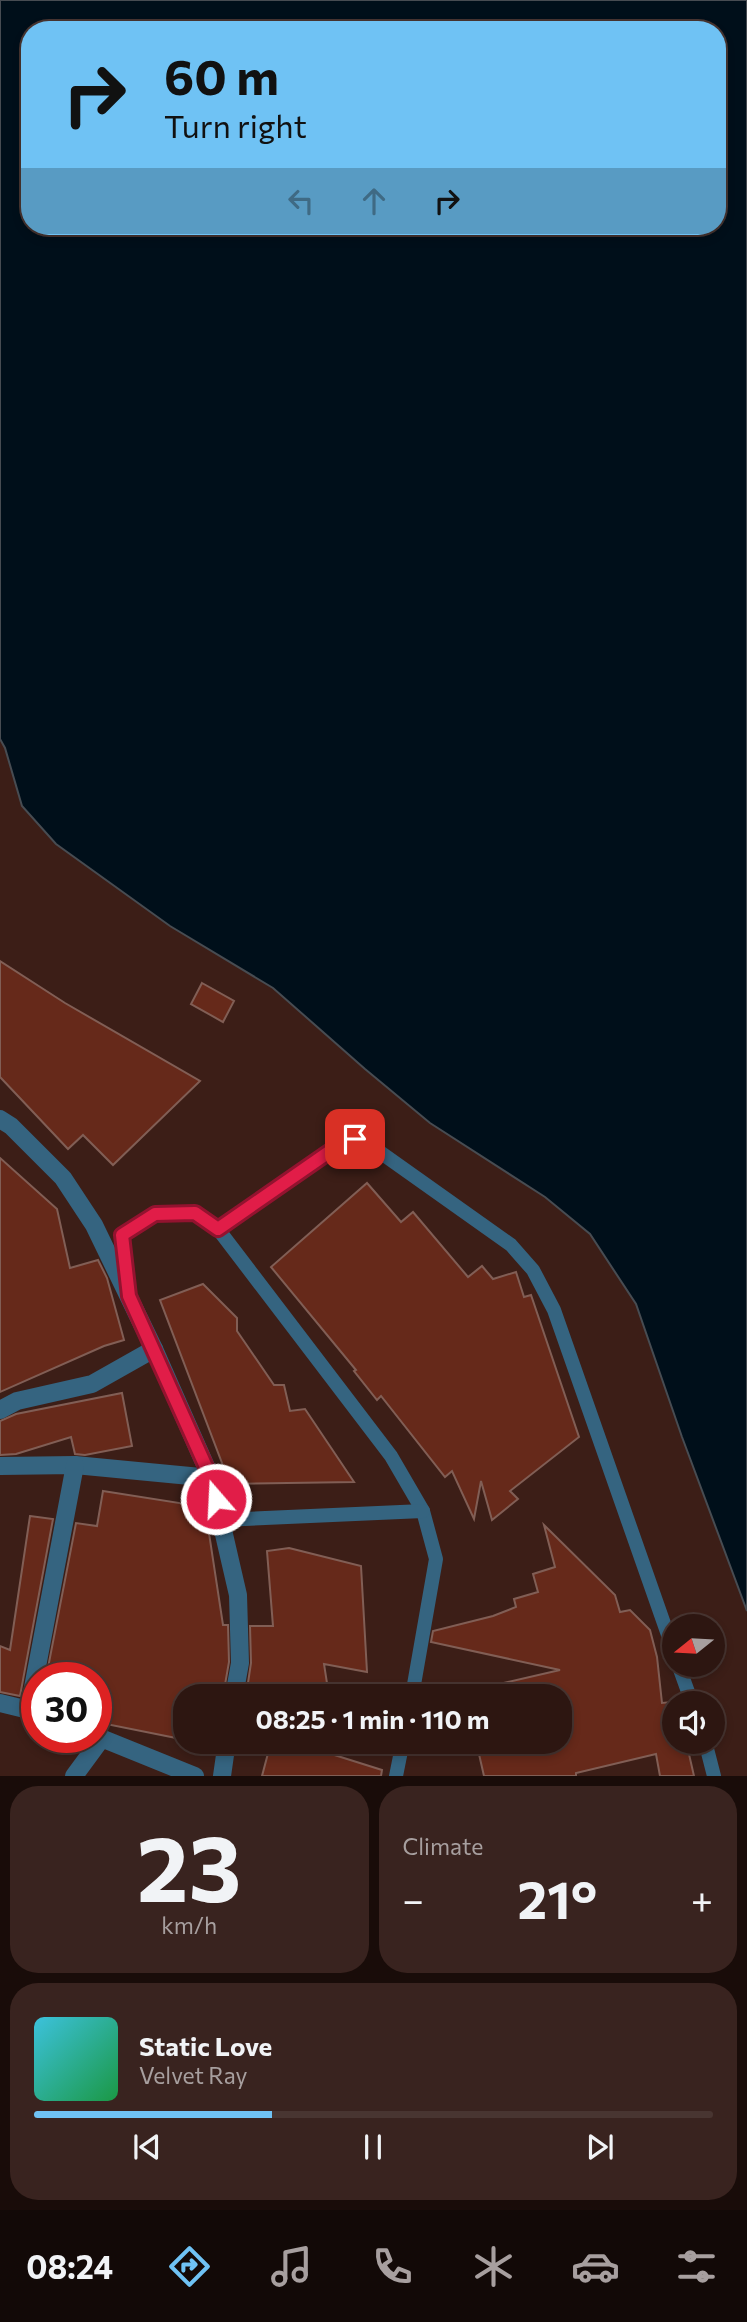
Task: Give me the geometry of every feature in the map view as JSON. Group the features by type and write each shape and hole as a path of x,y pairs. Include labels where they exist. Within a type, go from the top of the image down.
{"street":[{"path":"0,1119 11,1126 63,1178 94,1225 154,1349 211,1478 238,1595 240,1663 236,1684"},
{"path":"0,1410 17,1401 92,1384 154,1349"},
{"path":"0,1466 75,1465 211,1478"},
{"path":"41,1662 75,1465"},
{"path":"0,1703 21,1708"},
{"path":"112,1742 195,1776"},
{"path":"74,1776 89,1753"},
{"path":"222,1776 225,1754"}],"lane":[{"path":"218,1229 342,1143 355,1139 363,1140 511,1245 533,1270 554,1310 662,1618"},
{"path":"129,1296 122,1235 155,1214 195,1213 218,1229 391,1456 423,1511 436,1559 414,1684"},
{"path":"222,1520 423,1511"},
{"path":"396,1776 400,1754"},
{"path":"708,1754 714,1776"}],"water":[{"path":"0,0 747,0 747,1611 636,1304 590,1234 545,1197 430,1123 273,988 170,926 56,844 22,806 0,739"}],"building":[{"path":"0,961 65,1003 200,1081 113,1165 83,1135 68,1149 0,1077"},
{"path":"202,983 234,1001 223,1022 191,1004"},
{"path":"0,1158 57,1209 70,1268 98,1260 107,1278 124,1340 104,1346 0,1392"},
{"path":"367,1183 401,1222 413,1212 468,1277 482,1266 493,1279 516,1272 524,1297 531,1295 579,1437 510,1491 518,1499 492,1520 481,1481 474,1519 452,1471 445,1477 381,1396 377,1400 354,1371 356,1370 271,1267"},
{"path":"203,1284 237,1318 237,1331 274,1385 284,1385 290,1411 305,1409 354,1482 230,1484 160,1300"},
{"path":"122,1393 132,1446 85,1455 75,1454 71,1437 16,1454 0,1455 0,1421 16,1414"},
{"path":"103,1491 205,1507 223,1625 228,1625 229,1662 225,1684 173,1684 173,1737 112,1725 112,1662 49,1662 76,1523 97,1526"},
{"path":"30,1516 53,1519 26,1662 21,1662 20,1696 0,1692 0,1646 10,1650"},
{"path":"544,1525 615,1595 620,1612 630,1610 650,1630 657,1657 662,1703 662,1754 689,1754 694,1776 660,1776 656,1754 576,1773 576,1776 484,1776 479,1754 572,1754 572,1684 499,1684 560,1670 431,1642 433,1631 493,1616 516,1607 514,1599 538,1592 533,1574 555,1567"},
{"path":"289,1548 361,1566 367,1672 324,1664 327,1684 248,1684 251,1663 250,1626 273,1626 267,1551"},
{"path":"268,1754 331,1754 382,1770 381,1776 262,1776"}],"route":[{"path":"216,1499 211,1478 129,1296 122,1235 155,1214 195,1213 218,1229 342,1143 355,1139"}]}
